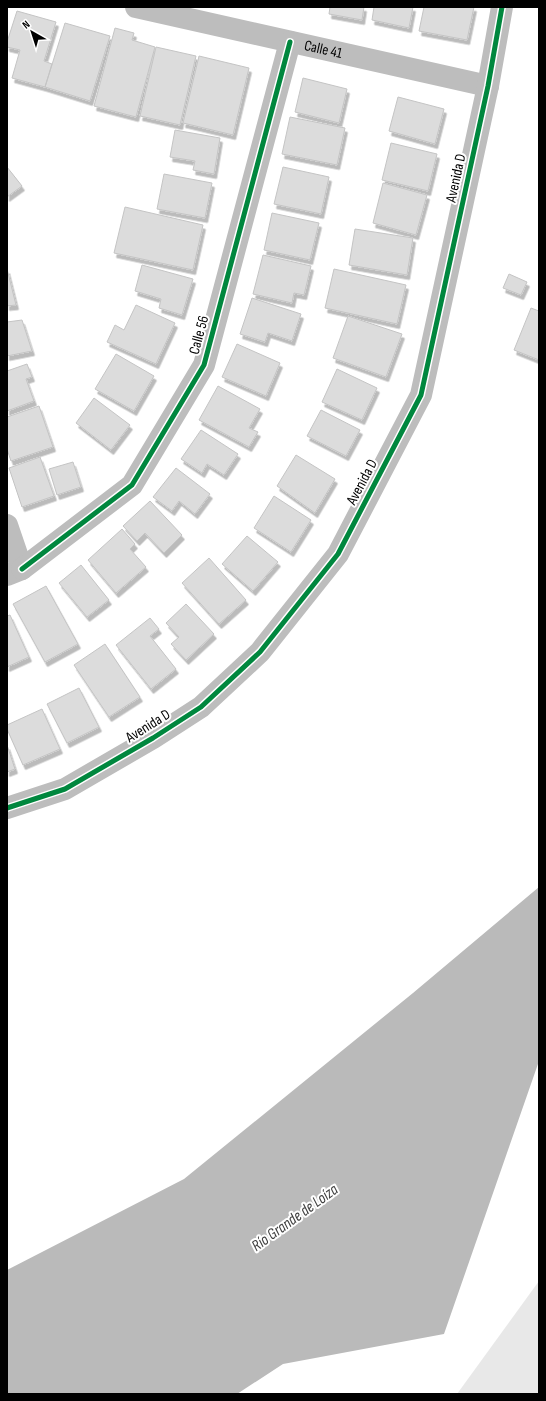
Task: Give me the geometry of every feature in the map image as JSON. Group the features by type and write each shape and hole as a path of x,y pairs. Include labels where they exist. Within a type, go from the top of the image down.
{"street":[{"name":"Calle 41","path":"136,7 488,86"},
{"name":"Avenida D","path":"7,808 65,789 153,738 201,707 260,652 338,554 421,395 488,86 502,7"},
{"name":"Calle 56","path":"7,525 15,572 132,485 204,365 290,42"}],"shaded area":[{"path":"539,1281 539,1394 457,1394"}],"water":[{"name":"Río Grande de Loíza","path":"539,887 539,1061 444,1334 283,1364 237,1394 7,1394 7,1270 184,1179 413,993"}],"building":[{"path":"330,7 364,7 362,20 329,14"},
{"path":"374,7 413,7 409,28 372,20"},
{"path":"424,7 474,7 467,40 419,31"},
{"path":"17,11 56,22 44,61 52,64 45,87 12,78 20,50 7,47 7,42"},
{"path":"65,23 110,36 90,101 45,87"},
{"path":"115,28 134,33 132,40 155,47 136,117 94,106"},
{"path":"156,47 196,56 180,125 140,116"},
{"path":"199,56 249,68 233,135 183,123"},
{"path":"303,78 347,89 339,123 295,112"},
{"path":"398,97 444,109 435,144 389,131"},
{"path":"290,117 345,128 337,165 282,154"},
{"path":"175,130 220,138 214,174 193,170 195,161 170,157"},
{"path":"391,143 437,154 428,191 382,180"},
{"path":"7,167 22,186 7,197"},
{"path":"283,167 329,177 321,214 274,204"},
{"path":"164,174 212,183 205,218 157,209"},
{"path":"383,183 427,195 416,235 373,223"},
{"path":"125,207 203,225 193,270 114,253"},
{"path":"272,213 319,223 310,260 264,250"},
{"path":"355,229 413,238 407,275 349,265"},
{"path":"263,255 311,266 304,295 294,293 292,303 253,294"},
{"path":"142,265 193,279 182,315 159,308 161,299 135,291"},
{"path":"7,269 16,305 7,306"},
{"path":"334,269 406,285 397,324 325,308"},
{"path":"509,274 527,282 521,295 503,288"},
{"path":"252,298 301,314 292,341 268,333 265,342 240,334"},
{"path":"136,305 175,323 156,364 107,342 115,325 124,330"},
{"path":"531,308 539,311 539,360 514,350"},
{"path":"348,316 402,334 386,377 333,358"},
{"path":"22,320 32,351 7,356 7,322"},
{"path":"237,344 280,363 266,396 222,377"},
{"path":"116,354 154,376 134,411 95,389"},
{"path":"27,364 32,377 26,379 34,401 7,411 7,371"},
{"path":"337,369 377,388 362,420 322,402"},
{"path":"218,386 260,409 249,428 258,432 249,447 199,420"},
{"path":"94,398 130,425 111,450 76,423"},
{"path":"39,406 53,447 11,461 7,449 7,417"},
{"path":"321,410 360,430 346,456 307,436"},
{"path":"201,430 238,454 224,475 207,464 202,473 181,459"},
{"path":"296,455 335,479 315,513 277,486"},
{"path":"40,457 54,496 22,507 9,468"},
{"path":"73,462 81,487 57,495 49,469"},
{"path":"176,468 210,494 195,514 179,501 172,511 153,497"},
{"path":"274,496 311,520 291,552 254,528"},
{"path":"150,501 182,535 164,553 145,533 137,541 123,526"},
{"path":"122,529 135,544 130,549 146,567 116,593 88,560"},
{"path":"247,536 278,562 253,591 222,564"},
{"path":"209,558 246,600 219,624 182,583"},
{"path":"81,565 109,600 87,617 59,583"},
{"path":"46,586 78,644 45,662 13,604"},
{"path":"186,604 214,634 186,660 171,644 179,637 166,623"},
{"path":"10,615 29,657 7,667 7,616"},
{"path":"150,618 159,629 150,636 176,669 151,689 116,645"},
{"path":"105,644 140,697 109,717 74,665"},
{"path":"79,688 99,727 67,743 47,704"},
{"path":"42,709 60,749 23,765 7,729 7,725"},
{"path":"7,745 15,769 7,772"}],"cycle path":[{"path":"7,808 65,789 153,738 201,707 260,652 338,554 421,395 488,86 502,7"},
{"path":"22,569 132,485 204,365 290,42"}]}
